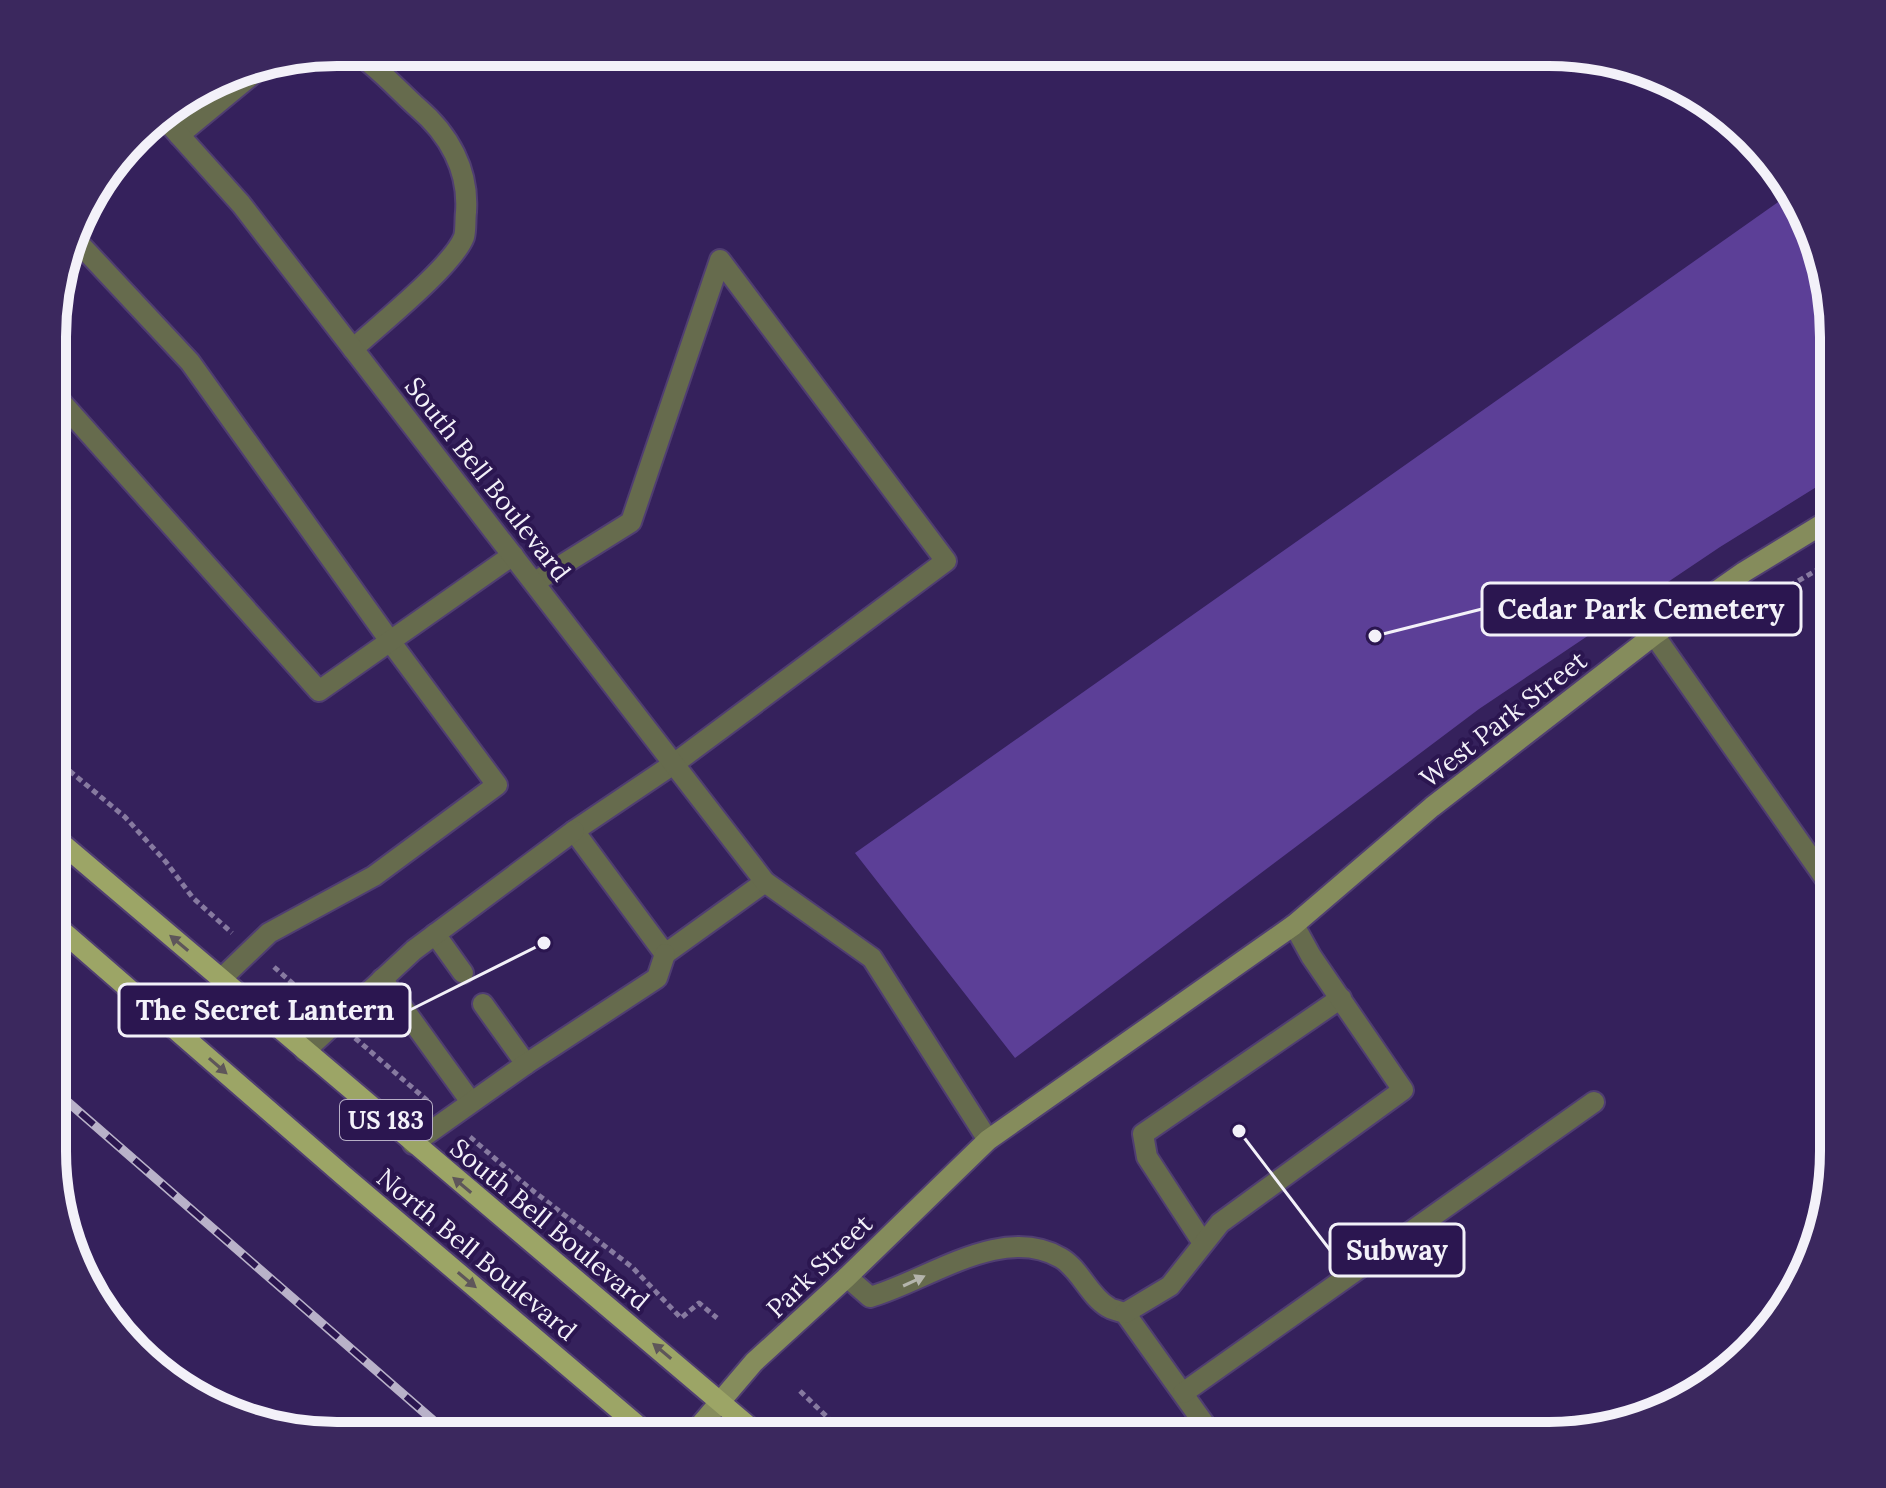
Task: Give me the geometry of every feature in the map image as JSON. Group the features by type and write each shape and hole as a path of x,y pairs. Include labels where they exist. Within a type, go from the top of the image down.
{"main road":[{"name":"South Bell Boulevard","path":"67,848 413,1144 721,1401"},
{"name":"North Bell Boulevard","path":"67,935 633,1421"},
{"name":"US 183","path":"721,1401 744,1421"}],"street":[{"path":"353,349 444,266 464,237 467,191 455,151 430,118 372,66"},
{"path":"179,135 240,84"},
{"name":"South Bell Boulevard","path":"170,125 241,204 765,882 872,958 988,1140"},
{"path":"82,246 190,362 497,785 374,876 269,933 221,979"},
{"path":"305,1051 435,934 574,831 675,763 946,561 720,260 631,522 535,582"},
{"path":"66,408 319,691 513,555"},
{"name":"West Park Street","path":"988,1140 1294,925 1432,807 1654,635 1744,572 1820,526"},
{"path":"1654,635 1819,870"},
{"path":"574,831 665,954"},
{"path":"413,1144 526,1064 657,978 665,954 765,882"},
{"path":"1125,1313 1170,1286 1220,1223 1403,1090 1311,956 1294,925"},
{"path":"435,934 463,973"},
{"path":"382,979 471,1102"},
{"path":"1203,1243 1147,1157 1143,1134 1341,998"},
{"path":"483,1004 526,1064"},
{"path":"1183,1393 1594,1102"},
{"name":"Park Street","path":"704,1421 754,1362 988,1140"},
{"path":"847,1277 870,1297 1001,1248 1035,1247 1063,1259 1107,1307 1125,1313 1203,1422"}],"path":[{"path":"1781,591 1820,568"},
{"path":"67,768 125,817 166,862 193,898 528,1187 632,1267 681,1318 699,1303 717,1318"},
{"path":"800,1391 832,1421"}],"shaded area":[{"path":"1782,200 1806,250 1815,284 1820,337 1820,485 1720,547 1479,709 1015,1058 855,853"}],"railway":[{"path":"67,1101 434,1421"}],"place":[{"name":"Cedar Park Cemetery","path":"1375,636"},
{"name":"The Secret Lantern","path":"544,943"},
{"name":"Subway","path":"1239,1131"}]}
